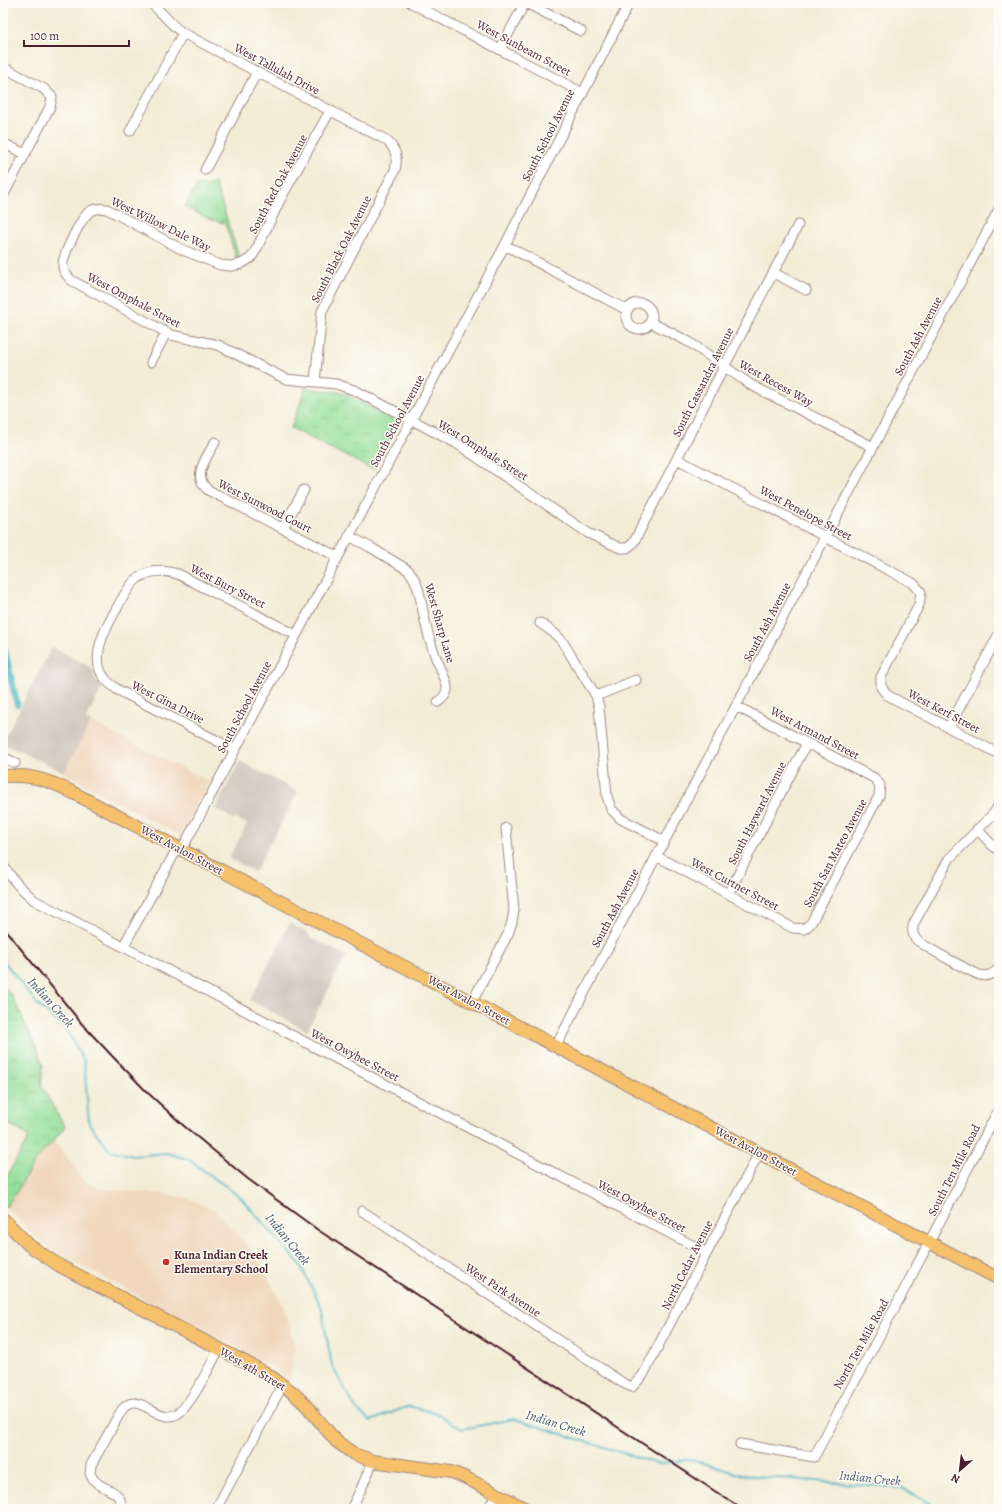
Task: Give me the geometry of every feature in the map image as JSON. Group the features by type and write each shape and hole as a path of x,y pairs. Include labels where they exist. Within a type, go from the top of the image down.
{"main road":[{"name":"West Avalon Street","path":"3,776 24,776 46,780 180,848 999,1279"},
{"name":"West 4th Street","path":"3,1219 30,1244 60,1266 219,1349 282,1384 306,1405 336,1441 354,1454 373,1461 451,1472 464,1477 526,1509"}],"street":[{"name":"West Tallulah Drive","path":"150,3 156,7 171,25 183,33 386,140 396,153"},
{"name":"West Sunbeam Street","path":"411,3 583,93"},
{"path":"500,49 526,3 581,31"},
{"name":"South School Avenue","path":"124,947 235,750 505,245 629,3"},
{"path":"130,131 183,33"},
{"path":"3,68 44,89 52,97 50,107 3,196"},
{"path":"205,170 257,72"},
{"name":"South Red Oak Avenue","path":"241,264 251,258 257,248 282,196 330,111"},
{"path":"3,143 25,154"},
{"name":"South Black Oak Avenue","path":"315,382 322,311 395,170 397,162 396,153"},
{"name":"West Willow Dale Way","path":"63,269 64,257 81,224 88,213 100,208 107,209 183,250 220,265 231,266 241,264"},
{"name":"South Ash Avenue","path":"556,1046 999,210"},
{"name":"South Cassandra Avenue","path":"627,548 635,540 798,225"},
{"path":"505,245 627,310"},
{"name":"West Omphale Street","path":"63,269 71,280 166,333 218,345 286,379 345,386 456,443 588,532 614,546 627,548"},
{"path":"774,273 806,290"},
{"path":"635,303 645,304 649,307 651,312 650,322 642,328 632,327 626,320 627,310 635,303"},
{"name":"West Recess Way","path":"650,322 689,342 751,384 873,447"},
{"path":"151,362 166,333"},
{"name":"West Sunwood Court","path":"215,442 201,470 200,480 203,486 208,490 338,557"},
{"name":"West Penelope Street","path":"677,459 913,583 921,592 919,605 881,677 881,687"},
{"path":"283,528 304,490"},
{"name":"West Sharp Lane","path":"349,536 408,570 413,575 417,584 432,648 446,684 447,690 443,698 438,702"},
{"name":"West Bury Street","path":"99,666 100,645 132,583 145,574 155,571 167,571 178,574 296,635"},
{"path":"540,623 562,641 596,696 599,707 607,796 611,809 621,819 664,842"},
{"path":"949,727 999,634"},
{"name":"West Gina Drive","path":"99,666 102,675 118,690 235,750"},
{"path":"596,696 636,680"},
{"name":"West Kerf Street","path":"881,687 887,695 999,754"},
{"name":"West Armand Street","path":"736,706 874,778 880,785"},
{"name":"South Hayward Avenue","path":"728,894 807,743"},
{"path":"3,756 15,763"},
{"name":"South San Mateo Avenue","path":"804,928 811,923 815,916 879,796 880,785"},
{"path":"999,805 994,813 954,852 944,866 914,923 913,934 920,943 979,974 991,974 999,968"},
{"path":"472,1002 508,934 512,922 514,910 506,828"},
{"path":"977,829 992,845 999,850"},
{"name":"West Curtner Street","path":"656,856 794,928 804,928"},
{"name":"West Owyhee Street","path":"3,866 17,884 34,900 707,1253"},
{"name":"South Ten Mile Road","path":"930,1242 999,1109"},
{"name":"North Cedar Avenue","path":"632,1387 644,1375 759,1153"},
{"name":"West Park Avenue","path":"362,1211 632,1387"},
{"name":"North Ten Mile Road","path":"740,1444 814,1457 930,1242"},
{"path":"121,1505 116,1493 96,1482 90,1474 91,1465 121,1411 128,1403 136,1402 158,1413 169,1416 176,1415 197,1390 219,1349"},
{"path":"216,1509 282,1384"},
{"path":"351,1509 373,1461"},
{"path":"488,1509 496,1494"}],"shaded area":[{"path":"52,647 92,668 94,676 102,688 86,719 91,722 64,772 3,744 3,741"},
{"path":"91,722 209,782 180,835 90,788 64,772"},
{"path":"240,761 298,792 255,872 229,858 247,824 236,818 235,820 215,809"},
{"path":"290,923 308,933 310,937 346,956 307,1031 250,1000"},
{"name":"Kuna Indian Creek Elementary School","path":"54,1140 85,1182 100,1189 166,1194 187,1198 213,1209 237,1234 261,1264 283,1306 295,1347 290,1381 272,1367 54,1251 38,1238 6,1207 35,1161"}],"green space":[{"path":"215,183 239,256 236,258 225,223 209,219 185,207 197,185 206,186"},
{"path":"304,388 341,392 398,422 373,470 291,428 304,392"},
{"path":"3,985 12,996 37,1048 43,1066 41,1085 65,1127 35,1161 6,1207 3,1205 3,1183 29,1137 13,1126 3,1123"}],"waterway":[{"path":"3,644 17,704"},
{"name":"Indian Creek","path":"3,960 38,1005 65,1027 84,1061 89,1124 110,1150 133,1156 167,1153 188,1159 239,1196 299,1263 321,1306 332,1366 356,1409 370,1421 409,1406 438,1414 462,1429 514,1419 658,1464 691,1459 742,1475 902,1488 940,1509"}],"railway":[{"path":"3,927 82,1024 148,1093 184,1126 248,1179 318,1230 742,1509"}],"place":[{"name":"Kuna Indian Creek Elementary School","path":"166,1262"}]}
